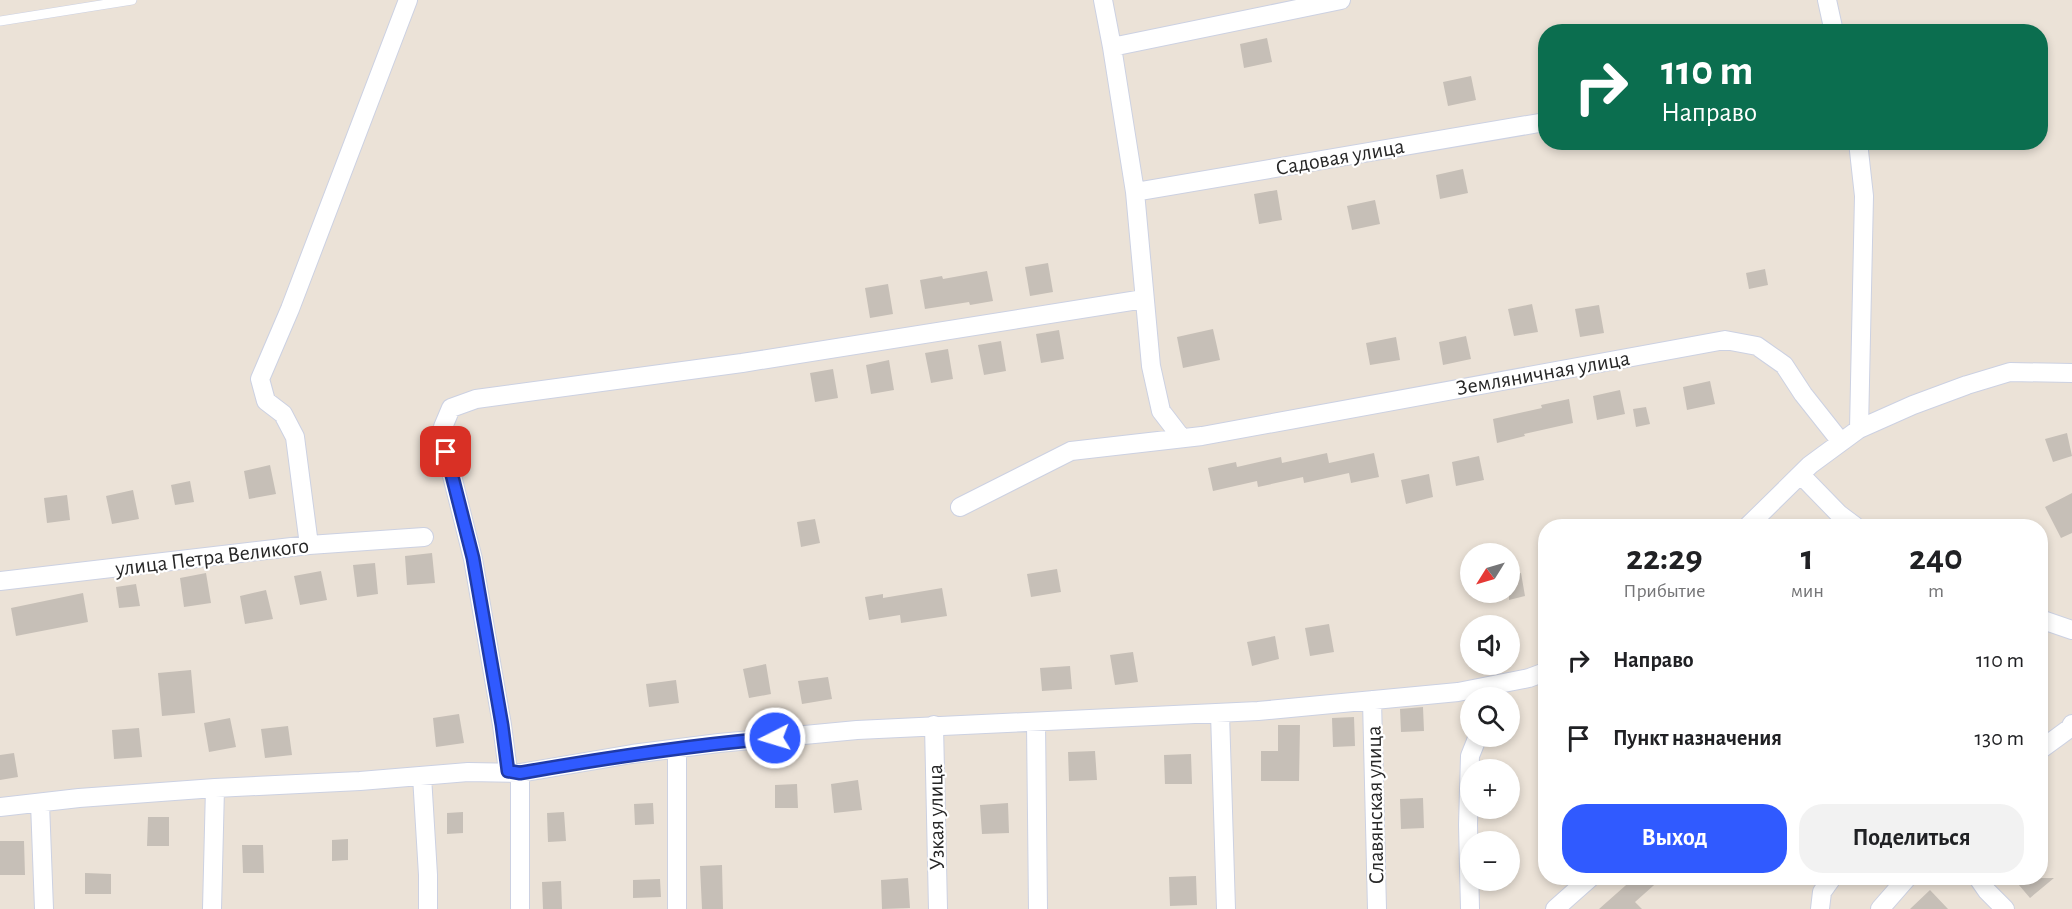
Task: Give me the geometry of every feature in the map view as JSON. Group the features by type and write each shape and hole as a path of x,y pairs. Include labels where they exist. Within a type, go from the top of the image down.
{"street":[{"path":"309,545 295,437 283,414 266,401 260,379 295,298 408,0"},
{"path":"1103,0 1113,47 1135,192 1151,366 1161,411 1181,437"},
{"path":"1113,47 1341,0"},
{"path":"1827,0 1832,24"},
{"name":"Садовая улица","path":"1135,192 1538,123"},
{"path":"1859,150 1864,196 1859,429"},
{"path":"520,909 514,772 502,725 473,558 446,452 443,427 451,408 476,399 742,363 1144,299"},
{"name":"Земляничная улица","path":"960,507 1071,451 1202,436 1725,340 1757,346 1784,365 1803,394 1841,442"},
{"path":"1755,519 1810,465 1859,429 1945,393 2010,372 2072,373"},
{"path":"1801,475 1846,519"},
{"name":"улица Петра Великого","path":"0,582 309,545 424,537"},
{"path":"2048,622 2072,630"},
{"path":"1507,687 1538,675"},
{"path":"0,807 215,788 360,781 468,772 514,772 719,743 934,725 1258,711 1460,692"},
{"name":"Славянская улица","path":"1372,700 1377,909"},
{"path":"1220,712 1226,909"},
{"path":"1036,722 1038,909"},
{"path":"2048,744 2072,724"},
{"name":"Узкая улица","path":"934,725 938,909"},
{"path":"1470,909 1468,825 1470,756 1474,747"},
{"path":"677,749 677,909"},
{"path":"422,776 428,909"},
{"path":"212,909 215,788"},
{"path":"40,803 44,909"},
{"path":"1555,909 1582,885"},
{"path":"1820,909 1822,892 1827,885"},
{"path":"1880,909 1901,885"},
{"path":"1983,885 2004,909"}],"lane":[{"path":"0,21 132,0"}],"building":[{"path":"1267,38 1272,62 1244,68 1240,44"},
{"path":"1471,76 1476,100 1448,106 1443,82"},
{"path":"1463,169 1468,193 1440,199 1436,175"},
{"path":"1277,190 1282,220 1259,224 1254,194"},
{"path":"1375,200 1380,224 1352,230 1347,206"},
{"path":"1048,263 1053,292 1030,296 1025,267"},
{"path":"1765,269 1768,285 1749,289 1746,273"},
{"path":"987,271 993,301 970,305 969,302 925,309 920,280 942,276 943,279"},
{"path":"888,284 893,314 870,318 865,288"},
{"path":"1532,304 1538,332 1514,336 1508,309"},
{"path":"1599,305 1604,333 1580,337 1575,309"},
{"path":"1213,329 1220,360 1183,368 1177,337"},
{"path":"1059,330 1064,359 1041,363 1036,334"},
{"path":"1466,336 1471,359 1443,365 1439,342"},
{"path":"1396,337 1400,360 1370,365 1366,343"},
{"path":"1001,341 1006,371 984,375 978,345"},
{"path":"948,349 953,379 931,383 925,353"},
{"path":"889,360 894,390 871,394 866,365"},
{"path":"833,369 838,398 815,402 810,373"},
{"path":"1710,381 1715,404 1687,410 1683,387"},
{"path":"1620,390 1625,414 1597,420 1593,396"},
{"path":"1569,399 1573,423 1524,434 1525,436 1497,443 1493,419 1542,408 1541,405"},
{"path":"1646,407 1650,424 1636,427 1633,409"},
{"path":"2067,433 2072,456 2053,462 2045,439"},
{"path":"1327,453 1329,463 1374,453 1379,477 1351,483 1349,473 1304,483 1303,477 1258,487 1257,481 1213,491 1208,468 1236,462 1237,467 1281,457 1282,463"},
{"path":"1479,456 1484,480 1456,486 1452,462"},
{"path":"270,465 276,494 249,499 244,471"},
{"path":"1429,474 1433,497 1406,504 1401,480"},
{"path":"190,481 194,502 175,505 171,485"},
{"path":"133,490 139,519 112,524 106,496"},
{"path":"2072,493 2072,533 2061,538 2045,507"},
{"path":"67,495 70,520 47,523 44,498"},
{"path":"815,519 820,543 801,547 797,522"},
{"path":"432,553 435,583 407,585 405,556"},
{"path":"375,563 378,594 357,597 353,565"},
{"path":"1057,569 1061,592 1031,597 1027,574"},
{"path":"321,571 327,600 300,605 294,576"},
{"path":"206,573 211,603 184,607 180,578"},
{"path":"1520,573 1525,596 1520,597"},
{"path":"136,584 140,606 119,608 116,587"},
{"path":"942,588 947,616 901,623 900,615 869,620 865,597 883,594 883,598"},
{"path":"266,590 273,619 245,624 240,596"},
{"path":"83,593 88,622 16,636 11,608"},
{"path":"1329,624 1334,652 1310,656 1305,628"},
{"path":"1275,636 1279,659 1252,666 1247,642"},
{"path":"1133,652 1138,682 1115,685 1110,655"},
{"path":"766,664 771,694 749,698 743,669"},
{"path":"1070,666 1072,689 1042,691 1040,668"},
{"path":"191,670 195,713 162,716 158,673"},
{"path":"828,677 832,699 802,704 798,681"},
{"path":"676,680 679,703 649,707 646,684"},
{"path":"1423,707 1424,731 1401,732 1400,709"},
{"path":"459,714 464,743 436,747 433,718"},
{"path":"1354,717 1355,746 1333,747 1332,718"},
{"path":"230,718 236,747 209,752 204,723"},
{"path":"1278,725 1300,725 1299,781 1261,781 1261,751 1278,751"},
{"path":"288,726 292,755 265,758 261,729"},
{"path":"139,728 142,757 114,759 112,730"},
{"path":"1095,751 1097,780 1069,781 1068,752"},
{"path":"14,753 18,777 0,780 0,755"},
{"path":"1191,754 1192,784 1165,784 1164,755"},
{"path":"858,780 862,810 834,813 831,784"},
{"path":"797,784 798,808 775,808 775,785"},
{"path":"1423,798 1424,828 1401,829 1400,799"},
{"path":"653,803 654,824 635,825 634,804"},
{"path":"1008,803 1009,833 982,834 980,805"},
{"path":"463,812 463,833 447,834 447,813"},
{"path":"564,812 566,841 548,842 547,813"},
{"path":"148,817 169,817 169,846 147,846"},
{"path":"348,839 348,860 332,861 332,840"},
{"path":"0,841 24,841 25,875 0,875"},
{"path":"242,845 263,845 264,873 243,873"},
{"path":"722,865 723,909 702,909 700,866"},
{"path":"85,873 111,874 111,894 85,894"},
{"path":"1196,876 1197,905 1170,906 1169,877"},
{"path":"908,878 910,908 882,909 881,880"},
{"path":"660,879 661,897 633,898 633,880"},
{"path":"561,881 562,909 543,909 542,882"},
{"path":"1626,885 1654,885 1635,902 1642,909 1599,909"},
{"path":"2019,885 2046,885 2030,898"},
{"path":"1930,890 1948,909 1910,909"}],"route":[{"path":"446,452 473,558 508,771 520,773 632,754 775,738"}]}
